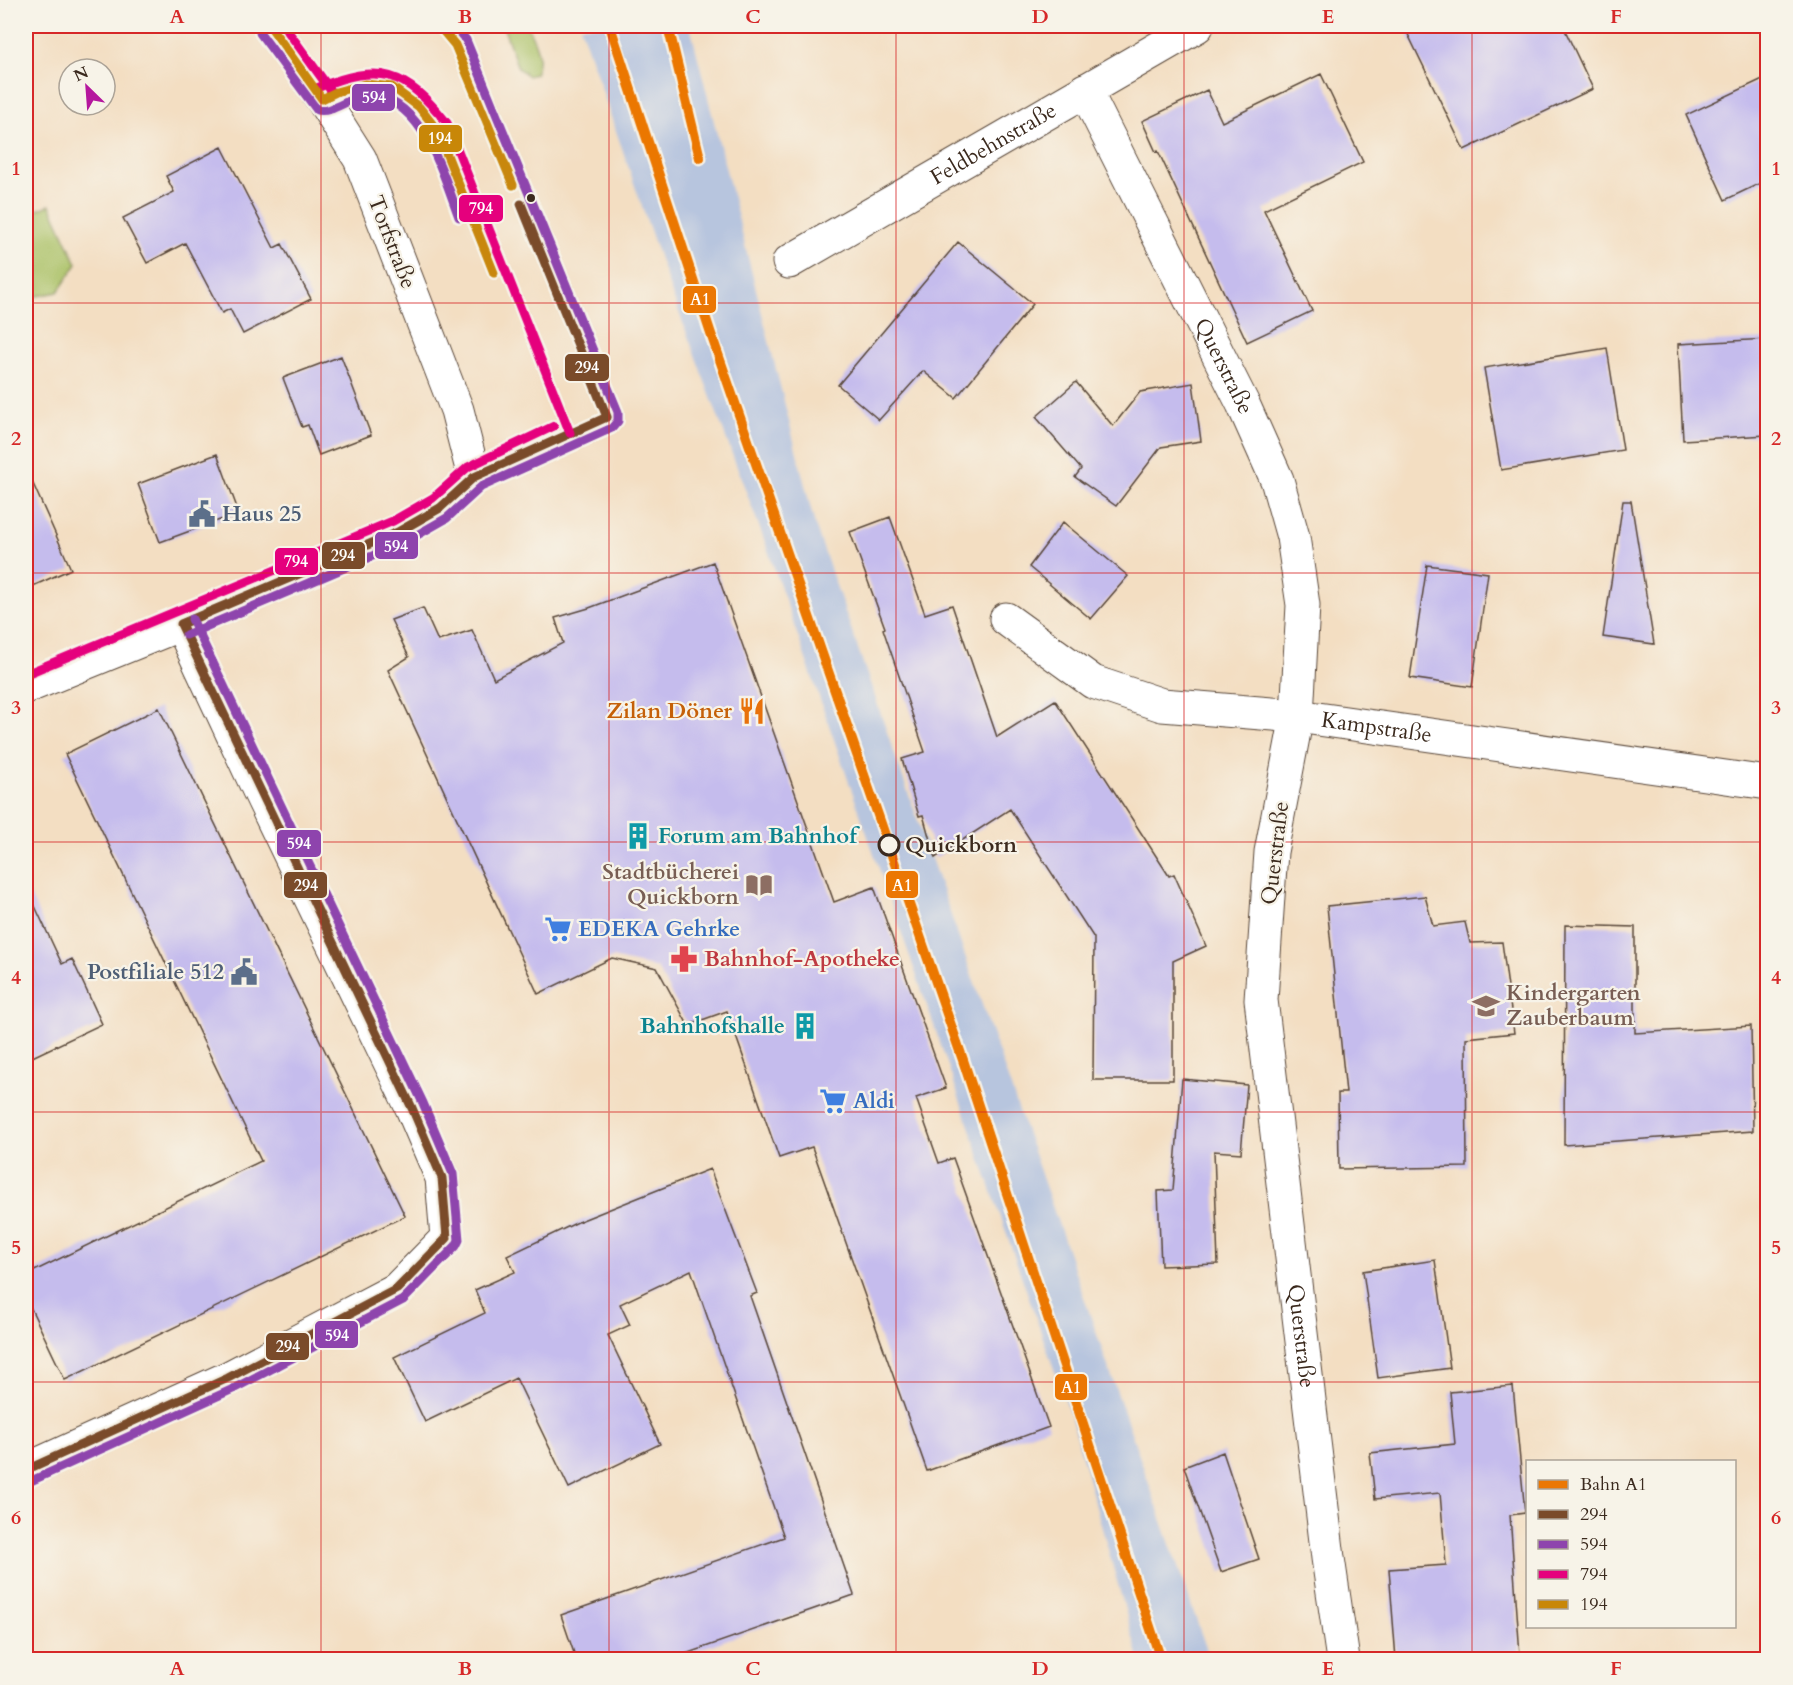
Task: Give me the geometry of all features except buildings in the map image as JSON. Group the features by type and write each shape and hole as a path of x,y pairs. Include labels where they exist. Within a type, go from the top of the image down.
{"street":[{"name":"Torfstraße","path":"182,624 398,532 440,508 474,477 457,410 360,159 322,99 270,26"},
{"name":"Feldbehnstraße","path":"789,262 1197,26"},
{"name":"Querstraße","path":"1085,90 1243,404 1277,480 1293,537 1303,605 1297,716 1271,852 1261,1000 1326,1546 1343,1659"},
{"name":"Kampstraße","path":"1006,619 1093,682 1162,705 1297,716 1767,783"},
{"path":"26,687 182,624 261,797 412,1108 442,1178 447,1238 397,1289 228,1378 26,1470"}],"shaded area":[{"path":"580,26 690,26 815,525 1210,1659 1139,1659 1071,1418 765,542 671,291"}],"green space":[{"path":"503,26 527,26 538,55 535,74 528,76 518,68"},
{"path":"50,205 77,264 58,292 26,298 26,214"}],"rail line":[{"name":"A1","path":"610,26 710,331 963,1060 1161,1660"},
{"name":"A1","path":"668,26 700,158"}],"transit line":[{"name":"194","path":"270,26 322,99"},
{"name":"794","path":"284,26 332,92"},
{"name":"194","path":"439,26 455,45 513,185"},
{"name":"594","path":"186,635 403,543 447,518 481,487 612,428 618,421 618,412 466,40 454,26"},
{"name":"594","path":"260,33 317,110 329,110 365,96 385,99 401,108 416,122 427,140 446,180 459,217"},
{"name":"794","path":"317,88 358,75 390,76 418,92 447,123 570,433"},
{"name":"194","path":"322,99 336,92 365,84 392,87 419,107 437,130 494,273"},
{"name":"294","path":"181,624 398,532 440,508 474,477 607,417 521,204"},
{"name":"794","path":"26,674 393,521 433,498 468,467 554,426"},
{"name":"594","path":"31,1481 233,1389 403,1300 456,1246 459,1240 453,1174 423,1103 192,619"},
{"name":"294","path":"26,1470 228,1378 397,1289 447,1238 442,1178 412,1108 181,624"}],"place":[{"name":"Haus 25","path":"202,514"},
{"name":"Zilan Döner","path":"752,711"},
{"name":"Forum am Bahnhof","path":"638,836"},
{"name":"Quickborn","path":"889,845"},
{"name":"Stadtbücherei Quickborn","path":"759,885"},
{"name":"EDEKA Gehrke","path":"558,929"},
{"name":"Bahnhof-Apotheke","path":"684,959"},
{"name":"Postfiliale 512","path":"244,972"},
{"name":"Kindergarten Zauberbaum","path":"1486,1006"},
{"name":"Bahnhofshalle","path":"805,1026"},
{"name":"Aldi","path":"833,1101"}]}
